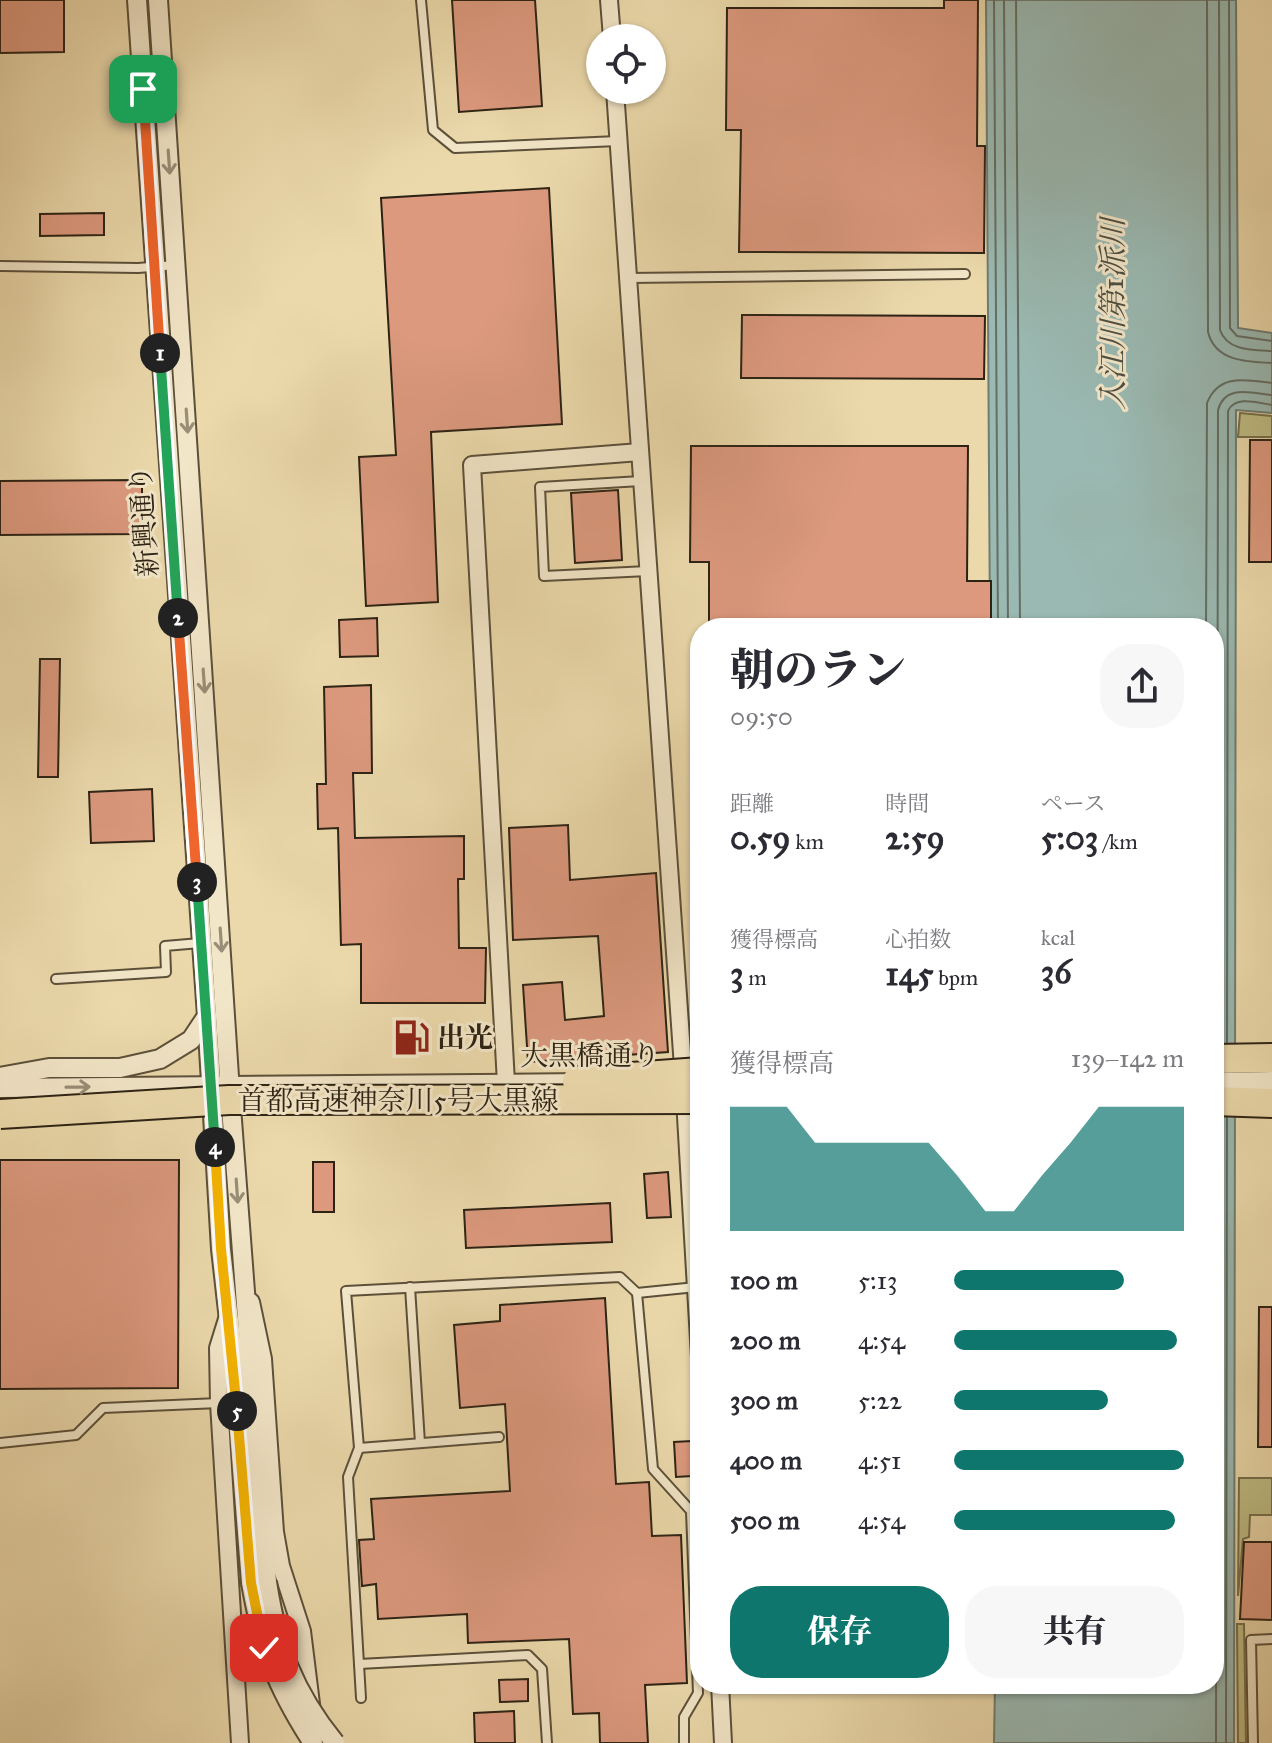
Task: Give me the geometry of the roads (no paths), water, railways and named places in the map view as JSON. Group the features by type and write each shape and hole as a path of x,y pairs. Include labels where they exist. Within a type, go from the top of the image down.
{"highway":[{"path":"1224,1059 1272,1058"},
{"path":"1224,1083 1272,1083"},
{"name":"首都高速神奈川5号大黒線","path":"0,1114 223,1097 690,1093"},
{"name":"首都高速神奈川5号大黒線","path":"0,1122 350,1112 690,1093"},
{"path":"1224,1107 1272,1107"}],"street":[{"name":"新興通り","path":"137,0 201,943 207,1016 223,1097"},
{"name":"新興通り","path":"158,0 223,1097"},
{"path":"609,0 611,24"},
{"path":"616,104 648,571 690,1037"},
{"path":"506,1083 472,465 640,452"},
{"path":"0,1077 49,1068 120,1068 160,1059 191,1040 207,1016"},
{"name":"大黒橋通り","path":"0,1106 506,1083 690,1093"},
{"name":"大黒橋通り","path":"0,1088 223,1097"},
{"path":"223,1097 243,1274 264,1648 290,1708 313,1743"},
{"path":"223,1097 221,1249 259,1583 298,1692 335,1743"},
{"path":"243,1274 259,1330 263,1359 275,1532 281,1566 302,1631 308,1668 312,1718 305,1743"},
{"path":"229,1315 218,1348 219,1403 240,1743"},
{"path":"721,1694 723,1743"}],"lane":[{"path":"421,0 433,130 455,148 619,141"},
{"path":"0,266 176,265"},
{"path":"628,278 965,274"},
{"path":"642,480 540,487 544,576 648,571"},
{"path":"56,979 166,972 165,946 201,943"},
{"path":"361,1698 348,1477 359,1448 346,1291 620,1277 637,1293 653,1469 690,1510"},
{"path":"410,1287 420,1443"},
{"path":"637,1293 690,1288"},
{"path":"0,1443 76,1435 103,1408 219,1403"},
{"path":"359,1448 499,1437"},
{"path":"1253,1743 1251,1640 1272,1639"},
{"path":"359,1664 528,1655 542,1669 547,1743"},
{"path":"684,1743 684,1717 697,1694"}],"water":[{"name":"入江川第1派川","path":"986,0 1236,0 1238,328 1272,333 1272,413 1236,410 1234,1743 994,1743 995,1694 1224,1694 1224,618 990,618"}],"place":[{"name":"出光","path":"411,1037"}]}
